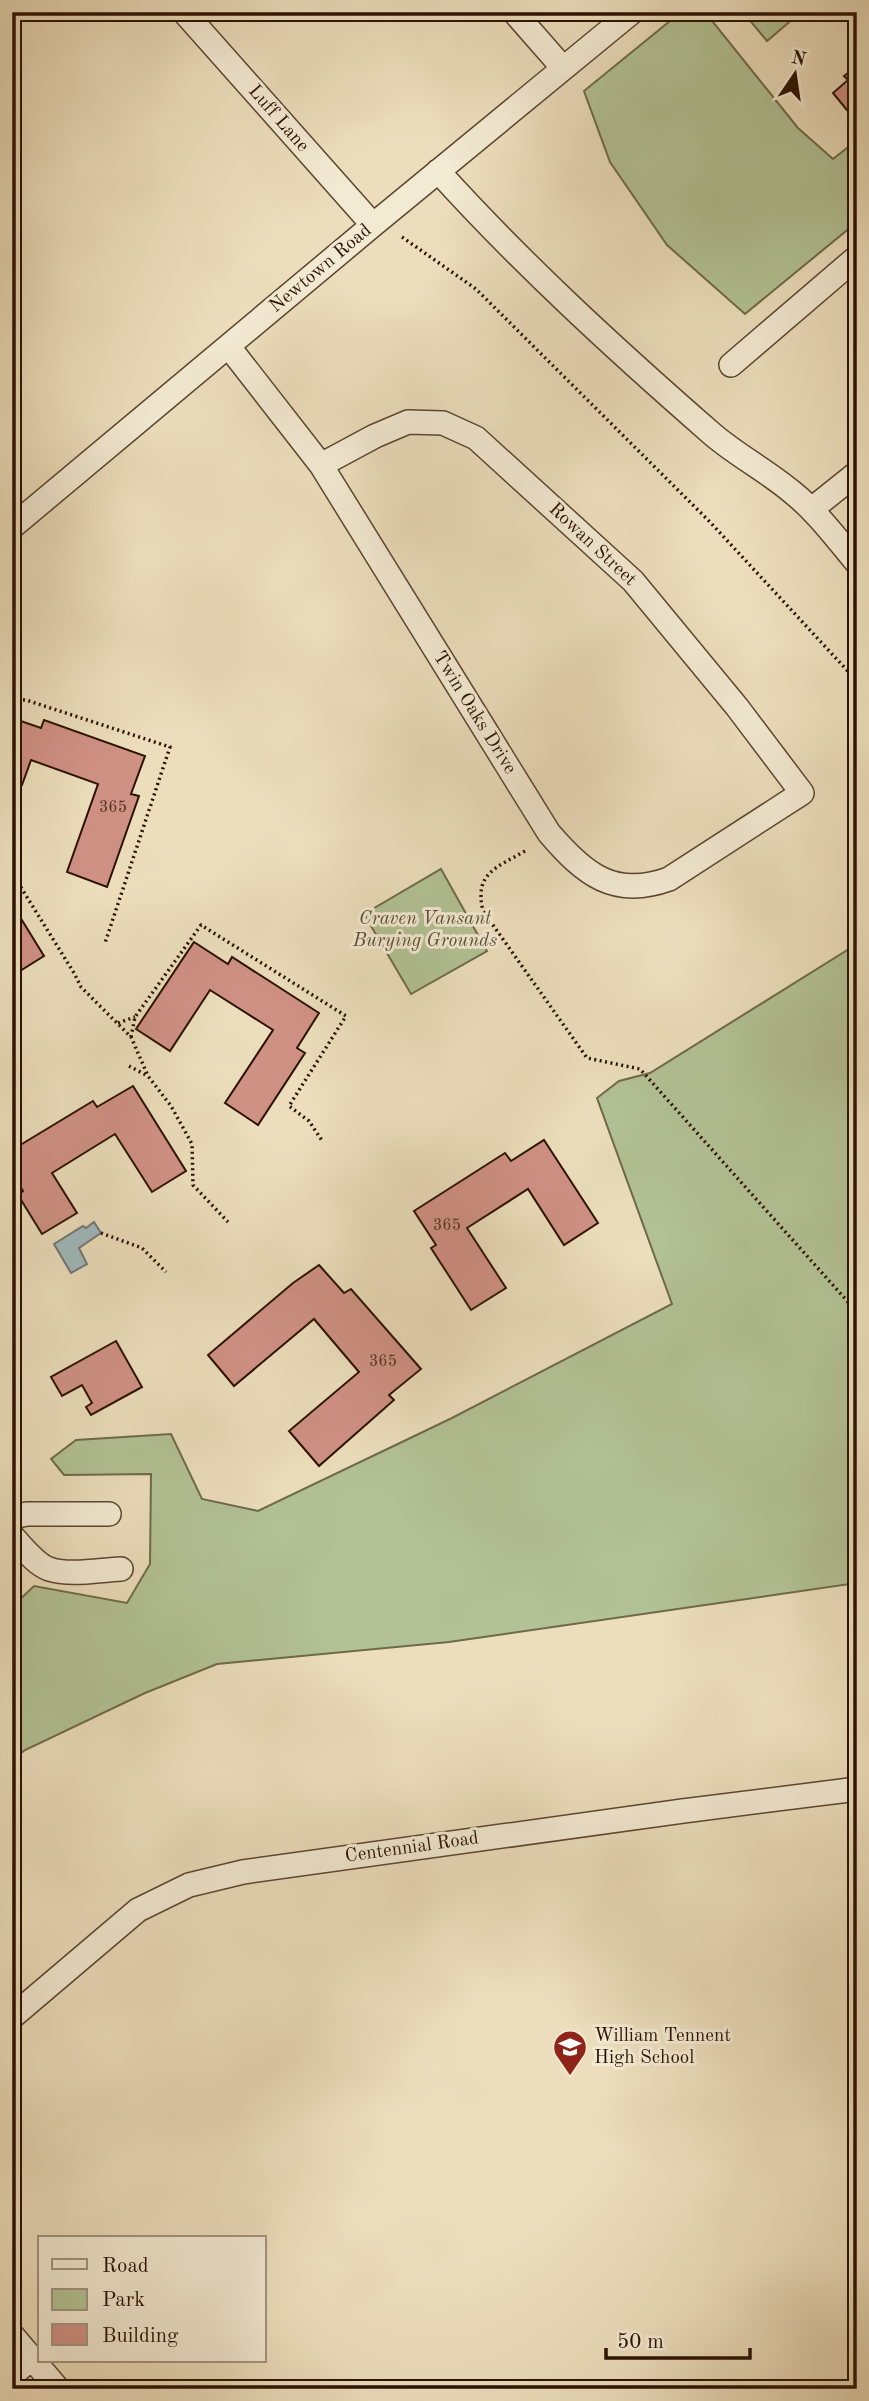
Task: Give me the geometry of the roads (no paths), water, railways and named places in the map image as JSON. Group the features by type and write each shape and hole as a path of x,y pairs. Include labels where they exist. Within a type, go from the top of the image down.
{"street":[{"name":"Luff Lane","path":"184,12 373,225"},
{"path":"514,12 563,68"},
{"name":"Newtown Road","path":"12,527 632,12"},
{"path":"438,171 480,218 597,330 740,457 770,474 812,509 857,562"},
{"path":"731,365 857,257"},
{"name":"Twin Oaks Drive","path":"229,348 321,465 549,833 574,862 596,878 620,886 649,886 669,879 802,793"},
{"name":"Rowan Street","path":"321,465 408,422 443,423 475,438 633,581 737,707 802,793"},
{"path":"812,509 857,473"},
{"path":"12,1517 27,1514 109,1514"},
{"path":"12,1536 48,1569 121,1569"},
{"name":"Centennial Road","path":"12,2017 138,1910 189,1885 243,1872 857,1789"},
{"path":"12,2335 58,2389"},
{"path":"12,2376 31,2358"}],"water":[{"path":"94,1222 101,1233 79,1248 87,1264 71,1273 54,1244"}],"place":[{"name":"William Tennent High School","path":"570,2077"}],"park label":[{"name":"Craven Vansant Burying Grounds","path":"425,930"}]}
